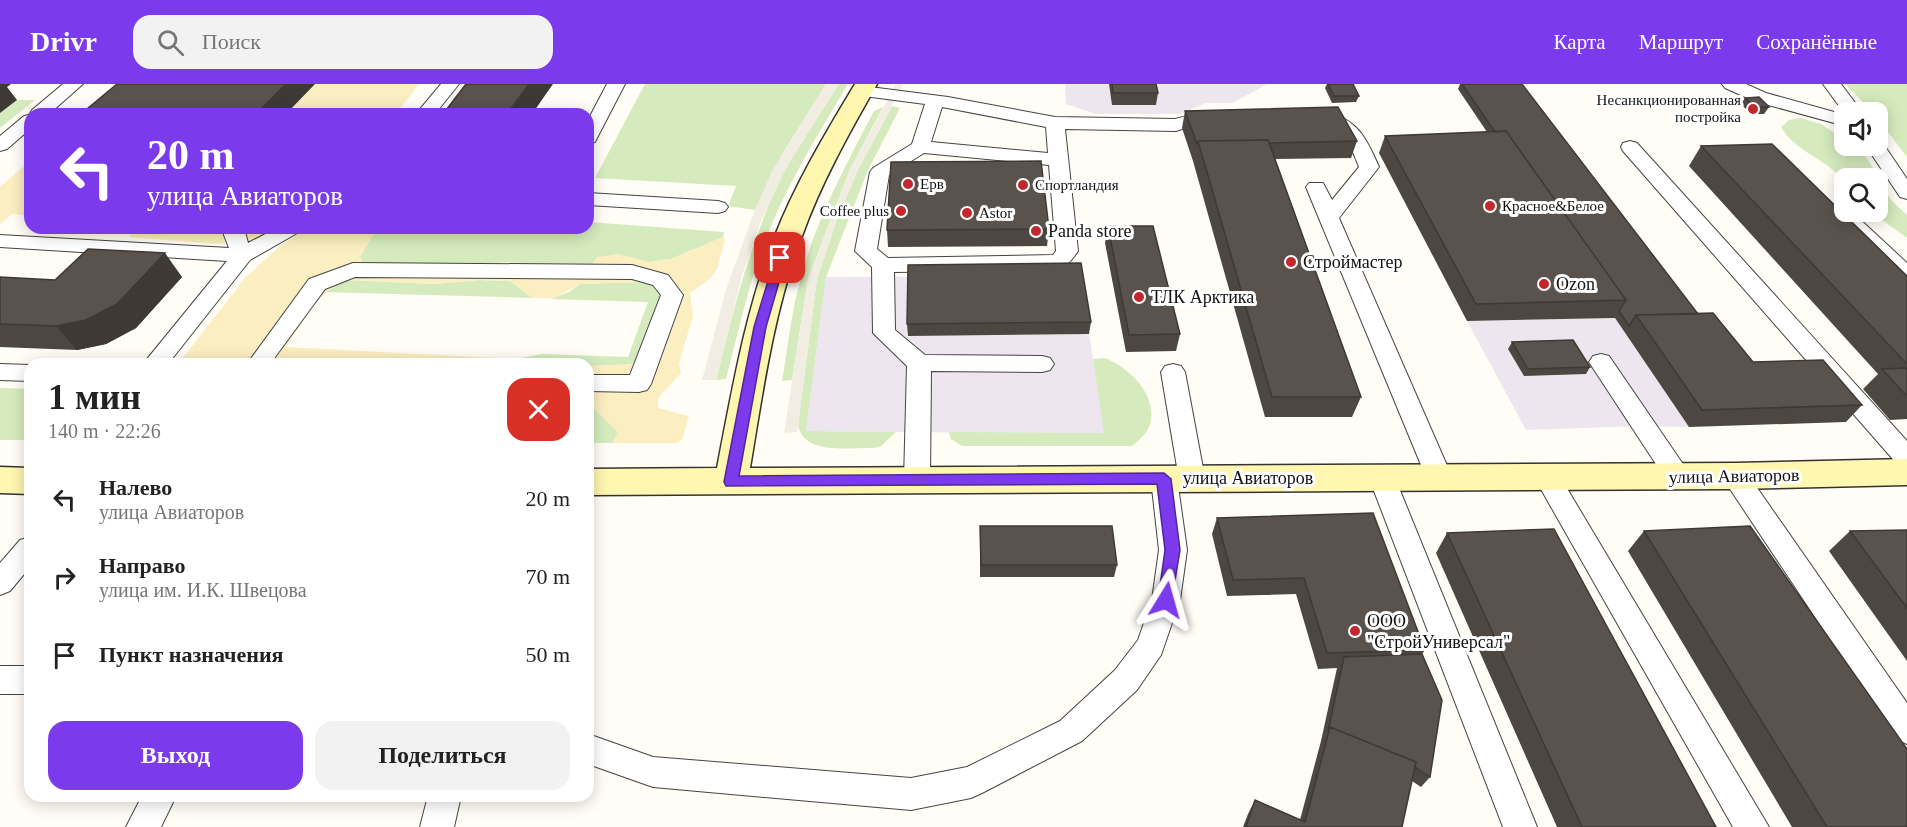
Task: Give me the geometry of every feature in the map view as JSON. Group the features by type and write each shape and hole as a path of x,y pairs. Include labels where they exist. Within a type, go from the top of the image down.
{"main road":[{"path":"731,482 760,327 780,258 823,158 864,88"},
{"name":"улица Авиаторов","path":"594,482 1678,477 1907,472"},
{"path":"0,480 24,481"}],"lane":[{"path":"45,108 75,84"},
{"path":"430,108 450,84"},
{"path":"594,126 616,84"},
{"path":"1731,84 1761,97 1834,118"},
{"path":"1832,84 1846,102"},
{"path":"864,88 910,97 939,92 1055,123 1176,125 1194,120 1240,118"},
{"path":"920,147 939,92"},
{"path":"1309,116 1333,117 1349,128 1358,140 1369,167 1329,217"},
{"path":"1055,123 1067,251 1061,260 1055,263 883,265 866,252 880,172 920,147 1058,160"},
{"path":"0,145 24,125"},
{"path":"1629,147 1907,458"},
{"path":"1882,156 1907,193"},
{"path":"1316,187 1438,477"},
{"path":"594,199 718,207"},
{"path":"1832,203 1907,276"},
{"path":"234,234 243,255"},
{"path":"160,358 243,255 281,234"},
{"path":"0,241 243,255"},
{"path":"883,265 884,333 919,363 1042,364"},
{"path":"262,358 316,284 353,270 632,272 659,278 668,286 672,295 639,384 594,383"},
{"path":"1601,362 1678,477"},
{"path":"917,480 919,363"},
{"path":"0,372 24,373"},
{"path":"594,751 653,772 911,794 971,782 1071,732 1126,680 1151,646 1166,600 1173,550 1178,479 1173,372"},
{"path":"1735,476 1907,729"},
{"path":"1547,477 1752,827"},
{"path":"1382,478 1520,827"},
{"path":"0,583 24,555"},
{"path":"0,680 24,680"},
{"path":"142,827 157,802"},
{"path":"437,827 443,802"}],"shaded area":[{"path":"826,84 839,84 786,168 761,221 742,275 716,380 702,380 727,286 755,210 772,171"},
{"path":"896,84 903,84 858,170 837,219 817,279 797,432 784,433 808,279 850,169"},
{"path":"1065,84 1268,84 1232,103 1206,103 1180,114 1095,114 1066,104"},
{"path":"1080,276 1105,434 806,431 826,277"},
{"path":"1615,318 1689,427 1644,426 1526,430 1467,321"}],"green space":[{"path":"645,84 826,84 781,156 755,210 728,206 736,186 595,178"},
{"path":"839,84 848,84 781,203 752,279 726,379 716,380 744,273 762,221 797,148"},
{"path":"1845,84 1907,84 1907,157 1888,132 1888,102 1863,102"},
{"path":"17,100 35,100 0,128 0,113"},
{"path":"892,106 900,108 868,170 826,277 806,431 896,432 881,446 874,448 818,446 809,442 802,435 798,425 817,279 837,219 858,170"},
{"path":"883,107 850,169 808,279 792,380 782,381 797,293 814,237 832,194 874,111"},
{"path":"1801,118 1821,124 1834,133 1834,156 1864,156 1872,168 1834,168 1834,171 1802,149 1787,135 1781,127 1789,120"},
{"path":"1888,195 1907,215 1907,238 1885,222 1888,222"},
{"path":"594,222 724,232 723,237 671,259 649,262 567,266 505,262 460,268 364,265 360,257 373,234 594,234"},
{"path":"348,280 435,284 480,280 510,281 533,298 323,292"},
{"path":"642,282 661,285 665,298 638,364 594,366 594,358 521,358 541,354 628,357 648,302 551,299 569,292 580,284"},
{"path":"1105,358 1132,375 1150,402 1149,427 1132,446 962,446 951,439 949,432 1104,433 1093,359"},
{"path":"0,388 24,389 24,440 0,440"},
{"path":"594,409 618,432 613,443 594,443"}],"sand":[{"path":"120,84 419,84 401,108 92,108"},
{"path":"24,166 24,215 12,214 0,224 0,187"},
{"path":"132,234 269,234 244,242 213,244 129,237"},
{"path":"299,234 373,234 360,257 364,265 460,268 505,262 567,266 592,264 597,257 619,254 649,262 671,259 723,237 725,239 717,269 711,278 690,293 693,316 679,363 681,373 658,398 658,408 689,416 682,440 677,443 613,443 618,432 594,409 594,366 638,364 665,298 661,285 642,282 580,284 554,298 533,298 510,281 480,280 435,284 348,280 327,291 319,299 286,347 497,358 183,358 246,277 280,246"}],"building":[{"path":"117,84 286,84 262,108 88,108"},
{"path":"466,84 529,84 511,108 448,108"},
{"path":"1112,84 1156,84 1158,93 1113,93"},
{"path":"1328,84 1353,84 1359,96 1334,96"},
{"path":"1462,84 1522,84 1698,314 1636,315 1629,326 1619,311 1626,300 1506,131 1495,132"},
{"path":"1759,97 1769,107 1755,107 1745,98"},
{"path":"1338,107 1357,141 1269,143 1268,140 1198,141 1197,144 1185,111"},
{"path":"1506,131 1626,300 1476,304 1385,136"},
{"path":"1268,140 1361,397 1272,397 1198,141"},
{"path":"1772,144 1834,205 1834,222 1852,222 1907,276 1907,364 1701,146"},
{"name":"Astor","path":"1041,161 1049,229 887,230 891,162"},
{"name":"ТЛК Арктика","path":"1108,226 1153,226 1180,334 1129,335"},
{"path":"88,249 165,253 117,304 86,320 56,326 0,324 0,277 55,280"},
{"path":"1081,263 1091,322 907,324 908,265"},
{"path":"1713,313 1753,362 1823,360 1862,405 1702,410 1636,315"},
{"path":"1573,340 1590,367 1528,369 1512,342"},
{"path":"1907,368 1907,396 1882,369"},
{"name":"ООО \"СтройУниверсал\"","path":"1373,513 1425,650 1327,653 1304,578 1233,580 1217,518"},
{"path":"980,526 1112,526 1117,565 981,565"},
{"path":"1750,526 1907,749 1907,827 1827,827 1644,531"},
{"path":"1554,529 1716,827 1582,827 1447,533"},
{"path":"1907,530 1907,608 1850,531"},
{"path":"1422,654 1442,700 1430,777 1415,767 1416,762 1330,727 1328,731 1344,657"},
{"path":"1330,727 1416,762 1402,827 1246,827 1255,800 1305,822"}],"place":[{"name":"Несанкционированная постройка","path":"1753,109"},
{"name":"Ерв","path":"908,184"},
{"name":"Спортландия","path":"1023,185"},
{"name":"Красное&Белое","path":"1490,206"},
{"name":"Coffee plus","path":"901,211"},
{"name":"Astor","path":"967,213"},
{"name":"Panda store","path":"1036,231"},
{"name":"Строймастер","path":"1291,262"},
{"name":"Ozon","path":"1544,284"},
{"name":"ТЛК Арктика","path":"1139,297"},
{"name":"ООО \"СтройУниверсал\"","path":"1355,631"}],"route":[{"path":"780,258 760,327 731,482 1164,479 1173,550 1166,600"}]}
